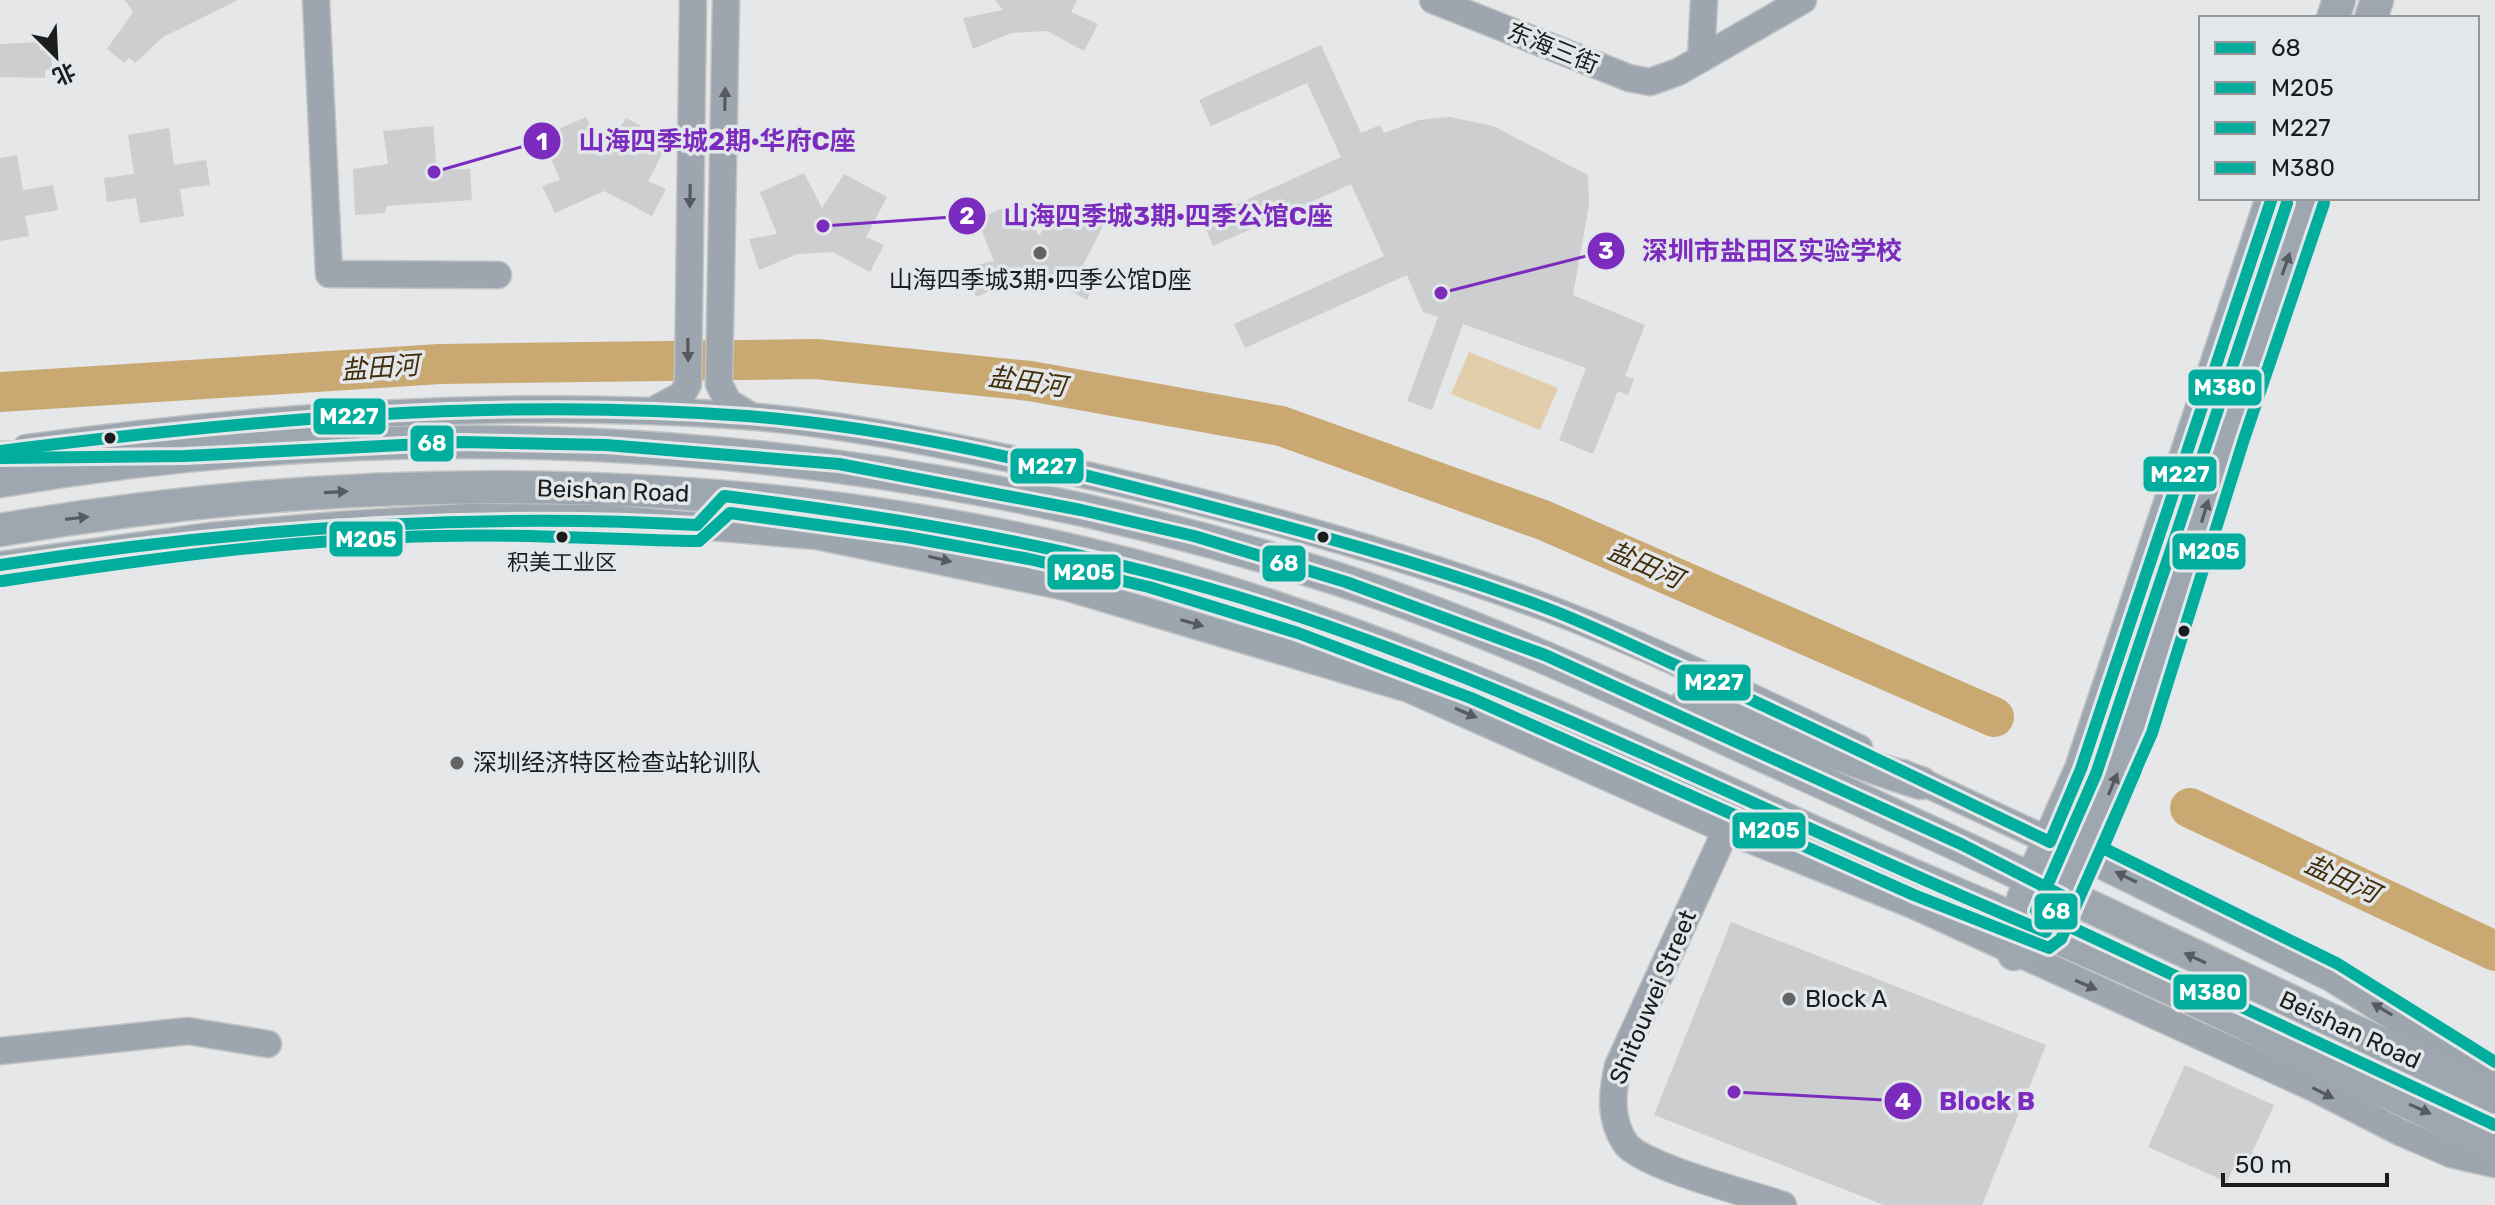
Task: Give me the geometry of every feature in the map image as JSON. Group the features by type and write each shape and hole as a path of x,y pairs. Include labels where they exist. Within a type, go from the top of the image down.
{"main road":[{"path":"2014,954 2015,919 2081,769 2271,200"},
{"path":"2014,954 2046,932 2137,728 2229,434 2308,200"},
{"name":"Beishan Road","path":"0,481 185,456 461,442 606,445 755,455 922,478 1194,536 1346,582 1545,655 2495,1097"},
{"path":"0,458 185,456"},
{"name":"Beishan Road","path":"0,530 208,502 464,486 724,496 962,527 1089,554 1319,622 1414,676 1533,706 1906,874 2046,932 2495,1143"},
{"path":"1628,694 1740,717 1869,768 1921,783"}],"street":[{"path":"316,0 329,274 498,275"},
{"path":"651,411 674,401 688,384 693,0"},
{"path":"726,0 719,384 728,402 751,416"},
{"name":"东海三街","path":"1433,0 1629,78 1650,82 1701,59"},
{"path":"1701,59 1704,0"},
{"path":"1701,59 1803,0"},
{"path":"0,451 187,428 345,415 501,408 651,411 751,416 963,449 1099,478 1430,569 1549,609 1863,750 1921,783 2082,856 2331,978 2495,1081"},
{"path":"697,525 724,496"},
{"path":"0,565 210,536 370,523 466,517 589,518 817,536 1051,584 1414,676 1726,830 1905,902 2314,1088 2400,1132 2451,1154 2495,1164"},
{"name":"Shitouwei Street","path":"1726,830 1618,1066 1612,1094 1615,1121 1627,1145 1647,1160 1783,1205"},
{"path":"0,1051 188,1031 268,1044"}],"shaded area":[{"path":"1469,352 1558,388 1540,430 1451,394"}],"building":[{"path":"125,0 238,0 163,37 135,63 129,58 124,63 107,49 133,12"},
{"path":"995,0 1077,0 1071,12 1098,24 1084,51 1047,31 1011,33 973,49 963,18 1003,10"},
{"path":"40,42 40,50 51,51 52,70 45,70 45,78 0,77 0,44"},
{"path":"1321,45 1361,133 1380,125 1384,133 1419,120 1450,117 1493,126 1588,175 1589,205 1573,295 1645,325 1625,376 1634,379 1628,395 1618,391 1593,454 1559,440 1586,368 1463,324 1432,410 1407,401 1438,317 1423,312 1407,275 1245,348 1234,324 1384,256 1351,184 1213,246 1202,220 1341,157 1307,83 1211,126 1199,100"},
{"path":"586,117 604,152 626,118 669,141 648,181 666,189 652,216 604,191 555,213 542,186 560,180 542,136"},
{"path":"433,126 437,170 470,169 472,200 387,206 385,213 355,215 353,169 388,164 383,131"},
{"path":"169,128 174,165 206,160 210,185 180,189 184,216 140,223 136,198 107,202 104,178 134,174 128,135"},
{"path":"17,155 23,190 53,185 58,210 25,216 29,236 0,241 0,158"},
{"path":"804,173 822,208 844,174 887,197 866,237 884,245 870,272 833,252 797,254 759,270 749,239 777,234 760,192"},
{"name":"山海四季城3期·四季公馆D座","path":"1021,201 1039,236 1061,201 1104,224 1083,265 1101,273 1087,300 1050,280 1014,281 976,297 967,267 994,261 977,219"},
{"path":"1731,922 2046,1045 1982,1205 1884,1205 1654,1115"},
{"path":"2185,1065 2274,1105 2250,1157 2240,1153 2227,1182 2148,1147"}],"waterway":[{"name":"盐田河","path":"0,392 440,364 816,359 1030,381 1281,426 1543,520 1994,717"},
{"name":"盐田河","path":"2190,808 2495,951"}],"transit line":[{"name":"M227","path":"0,451 279,421 560,409 747,416 909,437 1017,459 1223,510 1455,576 1562,614 1610,635 2050,842 2081,769 2271,200"},
{"name":"M380","path":"2287,203 2096,774 2036,911 2495,1125"},
{"name":"M205","path":"2,581 220,551 329,541 471,535 699,541 730,513 907,537 1029,559 1149,587 1298,633 1471,698 1914,895 2049,948 2061,939 2152,733 2244,439 2324,203"},
{"name":"68","path":"0,458 185,456 461,442 606,445 839,464 1081,510 1194,536 1346,582 1545,655 1961,844 2063,896 2046,932 1584,727 1396,651 1301,617 1087,557 870,516 724,496 697,525 434,522 261,533 0,565"},
{"name":"M380","path":"2136,770 2103,848 2338,964 2495,1062"}],"place":[{"name":"山海四季城2期·华府C座","path":"434,172"},
{"name":"山海四季城3期·四季公馆C座","path":"823,226"},
{"name":"山海四季城3期·四季公馆D座","path":"1040,253"},
{"name":"深圳市盐田区实验学校","path":"1441,293"},
{"name":"积美工业区","path":"562,537"},
{"name":"深圳经济特区检查站轮训队","path":"457,763"},
{"name":"Block A","path":"1789,999"},
{"name":"Block B","path":"1734,1092"}]}
